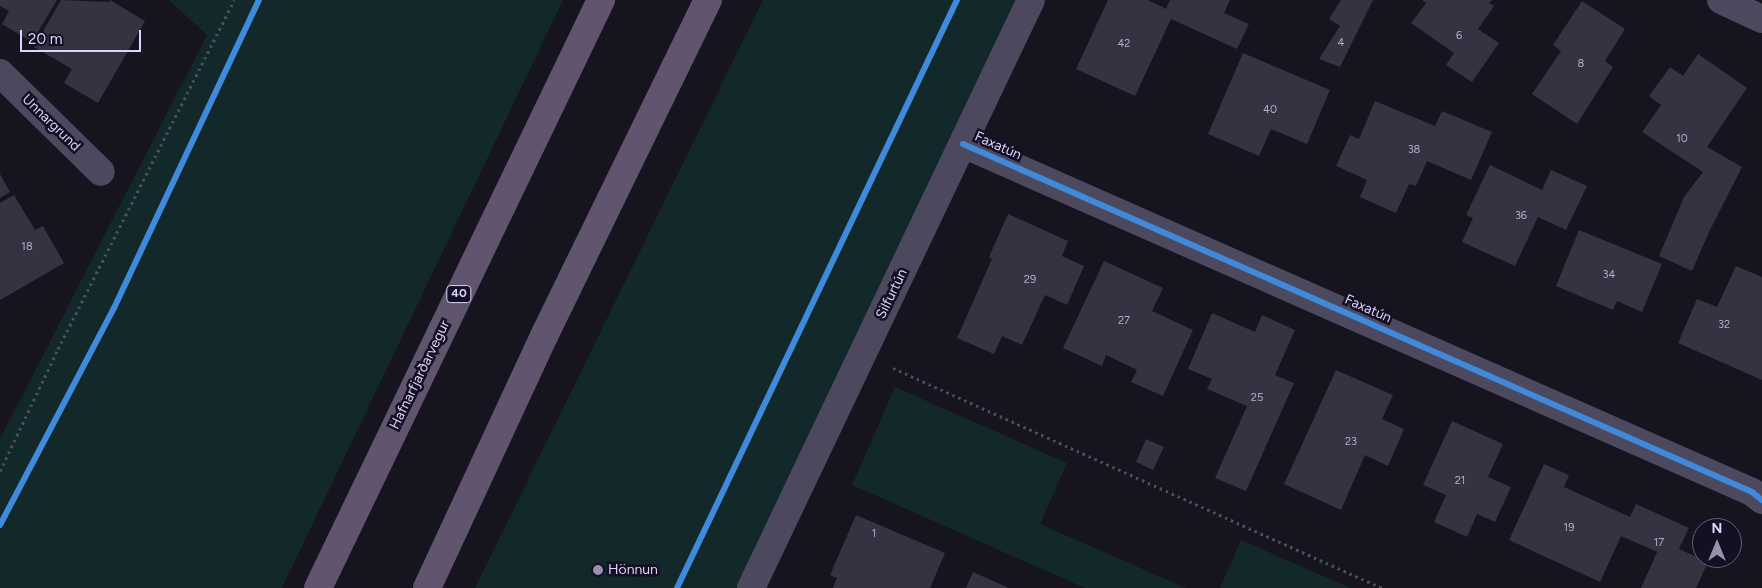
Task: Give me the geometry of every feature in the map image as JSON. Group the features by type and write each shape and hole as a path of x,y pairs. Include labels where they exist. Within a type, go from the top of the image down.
{"main road":[{"name":"Hafnarfjarðarvegur","path":"318,588 601,0"},
{"path":"427,588 544,336 708,0"}],"street":[{"name":"Silfurtún","path":"752,588 1031,0"},
{"path":"1721,0 1762,19"},
{"name":"Unnargrund","path":"0,73 101,172"},
{"name":"Faxatún","path":"963,144 1752,492 1762,500"}],"path":[{"path":"0,471 67,332 234,0"},
{"path":"863,354 1382,588"}],"green space":[{"path":"169,0 563,0 282,588 0,588 0,439 207,35"},
{"path":"763,0 1019,0 740,588 475,588"},
{"path":"895,387 1067,463 1040,524 1186,588 1085,588 852,485"},
{"path":"1241,540 1351,588 1220,588"}],"building":[{"path":"0,0 57,0 32,42 2,24 9,11 0,6"},
{"path":"61,0 109,2 110,0 145,21 98,103 64,83 72,69 34,47"},
{"path":"1108,0 1148,0 1166,9 1170,0 1230,0 1224,13 1249,24 1237,49 1171,19 1135,96 1076,69"},
{"path":"1341,0 1373,0 1340,67 1319,59 1340,26 1329,19"},
{"path":"1422,0 1492,0 1489,3 1494,6 1478,29 1499,43 1472,82 1446,65 1454,53 1411,23 1426,3"},
{"path":"1582,1 1625,29 1605,61 1613,67 1577,124 1532,94 1561,51 1553,45"},
{"path":"1243,53 1330,90 1307,144 1271,129 1259,156 1208,134"},
{"path":"1698,54 1747,88 1707,147 1742,167 1709,232 1692,271 1659,256 1684,197 1703,172 1642,132 1661,105 1649,96 1670,67 1683,76"},
{"path":"1375,101 1435,126 1442,111 1492,132 1471,180 1427,161 1416,186 1409,184 1396,213 1360,197 1367,180 1336,166 1350,135 1359,139"},
{"path":"1490,165 1542,190 1551,170 1587,186 1566,230 1538,217 1515,266 1462,242 1473,218 1466,215"},
{"path":"0,174 10,192 0,198"},
{"path":"14,195 35,230 43,226 64,263 0,300 0,203"},
{"path":"1008,214 1068,241 1062,256 1084,266 1067,305 1045,295 1022,345 1002,336 994,354 957,338 992,259 989,257"},
{"path":"1579,230 1662,264 1642,312 1617,301 1613,310 1556,286"},
{"path":"1104,261 1163,288 1152,311 1193,330 1163,396 1131,382 1137,370 1106,355 1102,366 1063,348"},
{"path":"1736,266 1762,277 1762,380 1678,343 1697,299 1717,307"},
{"path":"1212,313 1255,332 1262,315 1295,330 1275,375 1294,383 1246,491 1215,478 1247,406 1207,389 1212,379 1188,369"},
{"path":"1336,370 1393,395 1382,419 1404,429 1388,466 1365,455 1341,510 1284,484"},
{"path":"1452,421 1503,444 1488,477 1511,487 1495,522 1477,514 1467,537 1434,522 1446,495 1423,485"},
{"path":"1146,439 1164,447 1153,470 1136,462"},
{"path":"1544,464 1569,475 1564,487 1630,517 1636,504 1689,528 1679,549 1692,555 1692,568 1705,568 1696,588 1641,588 1657,552 1621,536 1600,582 1509,540"},
{"path":"856,515 945,553 930,588 833,588 837,578 830,575"},
{"path":"973,572 1009,588 966,588"}],"cycle path":[{"path":"0,525 114,308 259,0"},
{"path":"677,588 957,0"},
{"path":"963,144 1752,492 1762,500"}],"place":[{"name":"Hönnun","path":"598,570"}]}
